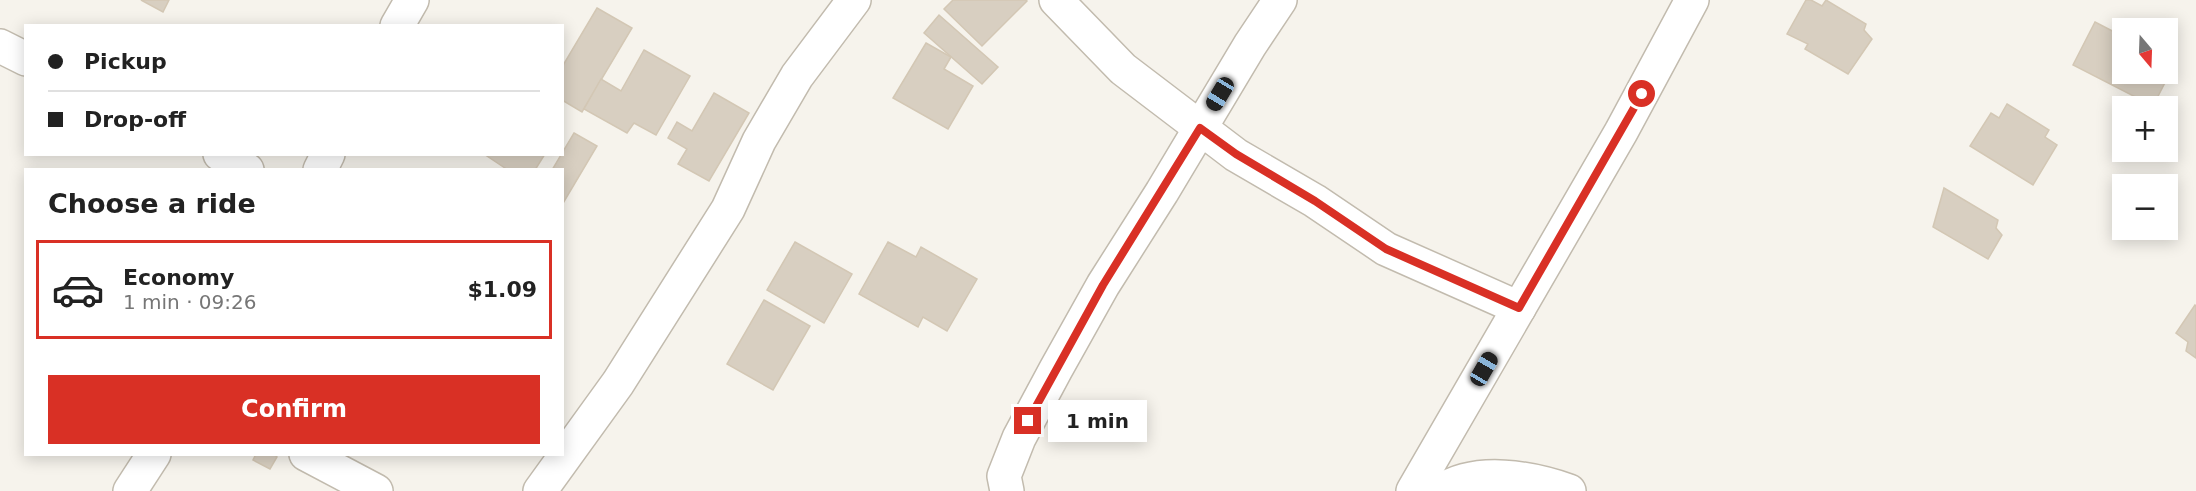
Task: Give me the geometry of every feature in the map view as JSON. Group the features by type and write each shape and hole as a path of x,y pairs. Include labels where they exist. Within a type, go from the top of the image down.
{"street":[{"path":"398,24 412,0"},
{"path":"540,491 618,383 728,209 759,141 796,76 854,0"},
{"path":"1056,0 1123,69 1236,154 1315,201 1386,249 1519,308"},
{"path":"1007,491 1004,476 1019,438 1056,369 1103,285 1280,0"},
{"path":"1413,491 1621,132 1692,0"},
{"path":"0,46 24,59"},
{"path":"223,156 244,168"},
{"path":"130,491 153,456"},
{"path":"310,456 376,491"},
{"path":"1441,491 1469,480 1490,478 1525,479 1569,491"}],"building":[{"path":"141,0 169,0 163,12"},
{"path":"953,0 1027,1 982,46 944,9"},
{"path":"1806,0 1822,6 1826,0 1866,24 1864,30 1872,39 1848,74 1805,49 1808,44 1787,34"},
{"path":"597,8 632,28 582,112 564,101 564,64"},
{"path":"939,15 998,67 982,84 924,33"},
{"path":"2095,22 2112,31 2112,84 2164,84 2158,96 2133,96 2073,65"},
{"path":"926,43 951,57 944,69 973,86 948,129 893,98"},
{"path":"644,50 690,76 656,135 634,123 627,133 584,109 601,79 621,91"},
{"path":"714,93 749,113 709,181 678,164 687,149 668,138 677,122 692,131"},
{"path":"2007,104 2049,130 2045,137 2057,145 2033,185 1970,146 1991,113 1999,118"},
{"path":"574,133 597,146 564,202 564,168 553,168 560,156 564,156 564,150"},
{"path":"487,156 544,156 536,168 505,168"},
{"path":"1944,188 1998,220 1996,228 2002,235 1988,259 1933,227"},
{"path":"795,242 852,274 824,323 767,290"},
{"path":"888,242 916,257 921,247 977,279 947,331 923,317 918,327 859,294"},
{"path":"764,300 810,326 773,390 727,364"},
{"path":"2195,305 2196,358 2186,351 2188,342 2176,333"},
{"path":"255,456 277,457 270,469 253,460"}],"route":[{"path":"1028,421 1103,285 1200,128 1236,154 1315,201 1386,249 1519,308 1642,94"}]}
